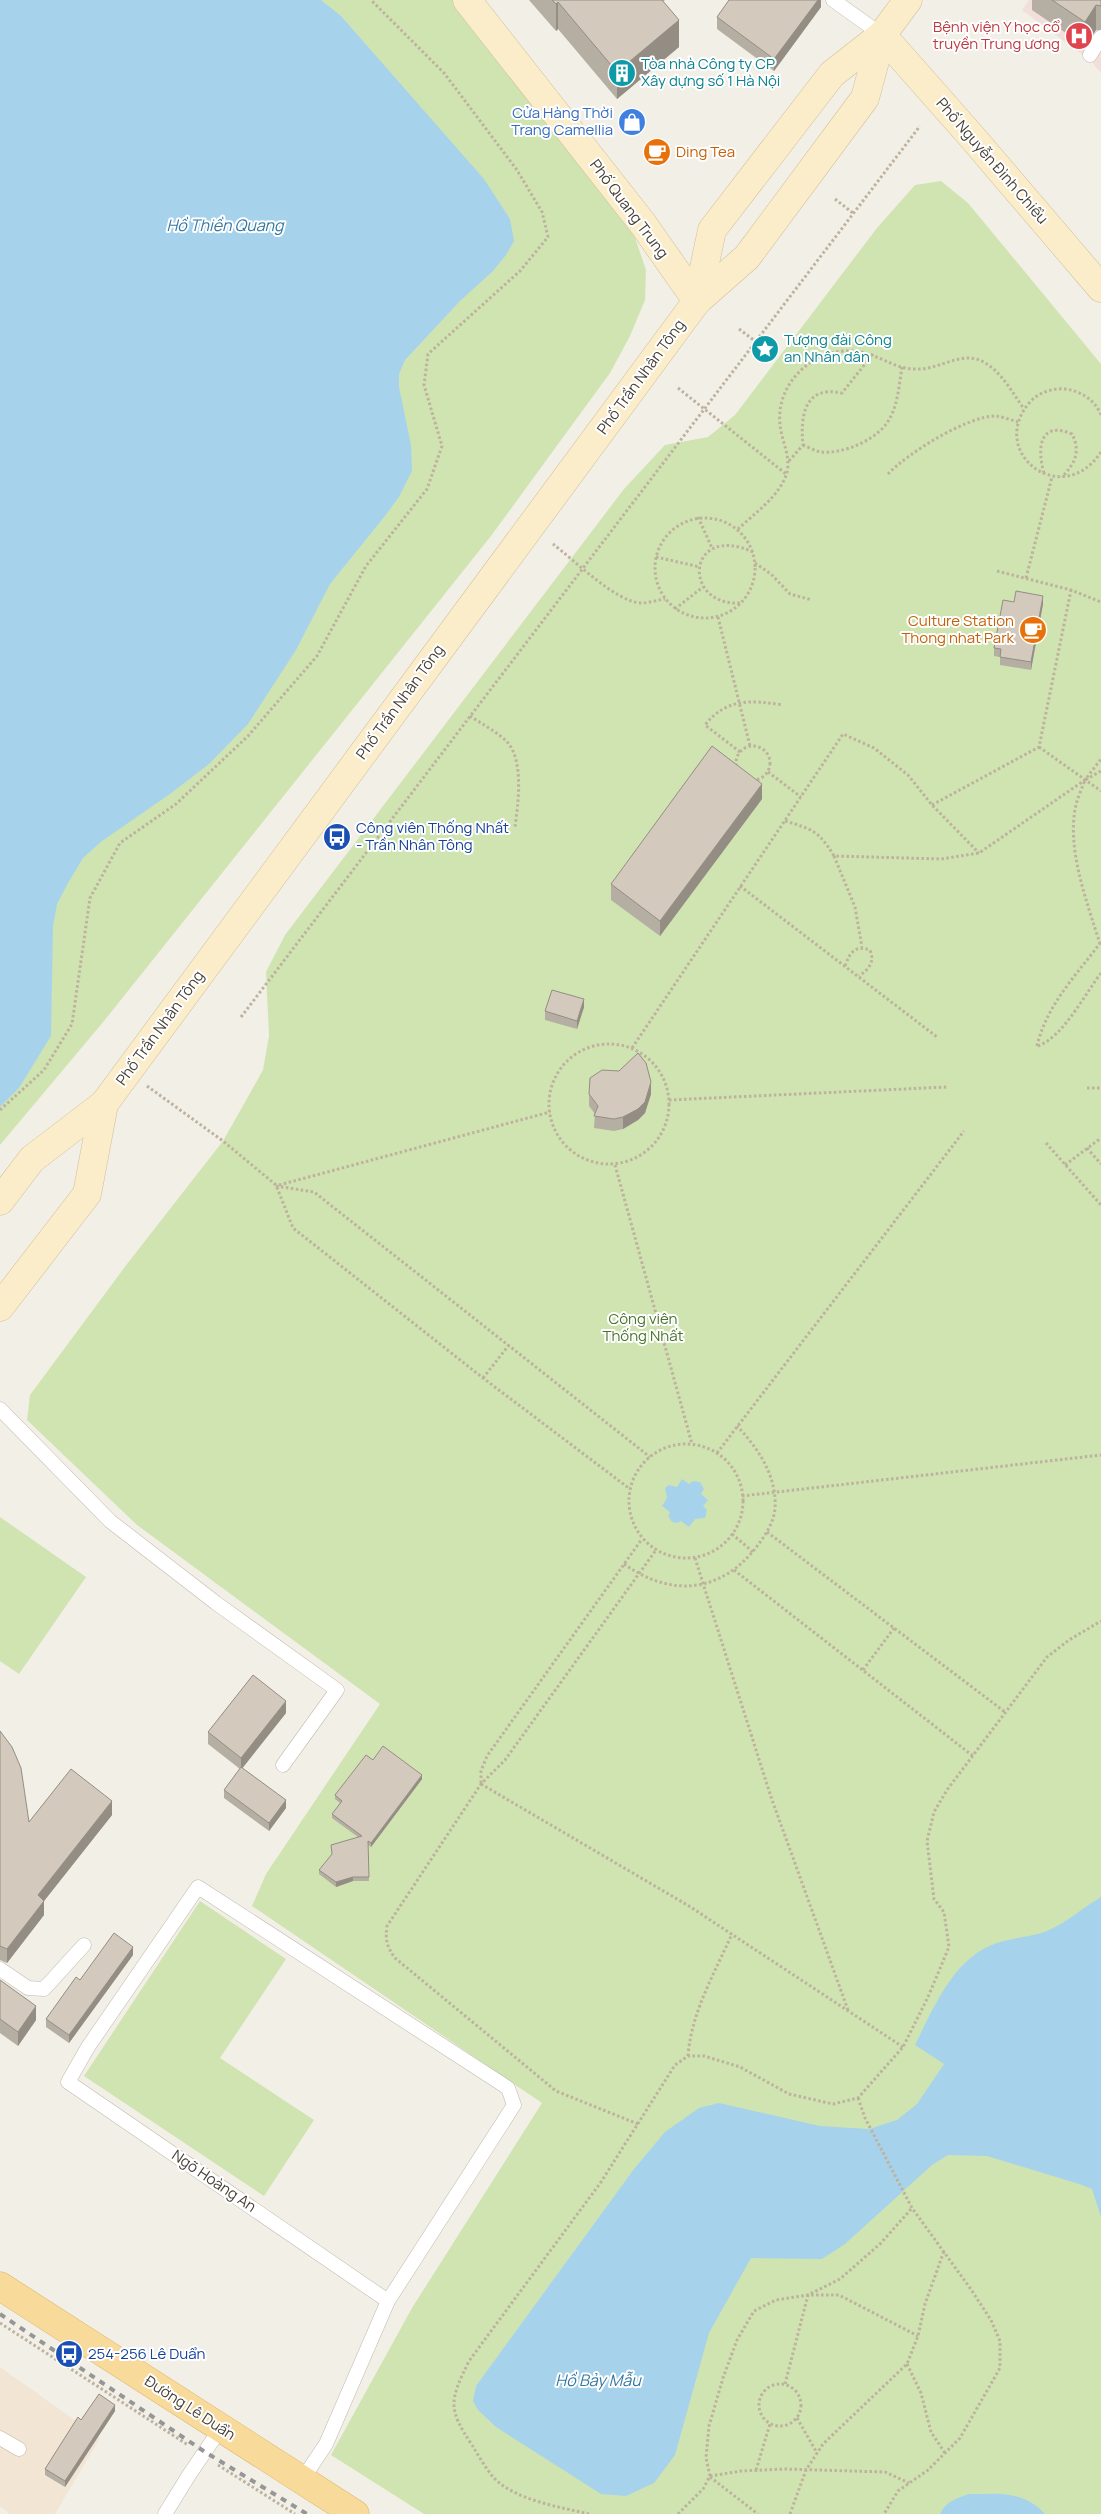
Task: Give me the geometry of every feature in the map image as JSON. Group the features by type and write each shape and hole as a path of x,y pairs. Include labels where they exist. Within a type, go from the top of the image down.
{"main road":[{"name":"Đường Lê Duẩn","path":"0,2286 355,2514"}],"street":[{"name":"Phố Quang Trung","path":"467,0 643,224 697,301"},
{"name":"Phố Trần Nhân Tông","path":"697,301 712,230 832,74 882,35 908,0"},
{"name":"Phố Trần Nhân Tông","path":"0,1201 32,1159 104,1104 697,301 747,257 865,98 882,35"},
{"name":"Phố Nguyễn Đình Chiểu","path":"882,35 1101,288"},
{"name":"Phố Trần Nhân Tông","path":"0,1307 87,1194 104,1104"}],"lane":[{"path":"833,0 882,35"},
{"path":"1090,55 1101,38"},
{"path":"0,1409 110,1521 216,1603 337,1690 283,1766"},
{"name":"Ngõ Hoàng An","path":"198,1887 508,2088 514,2105 388,2301 68,2082 88,2047 198,1887"},
{"path":"0,1969 28,1988 44,1989 84,1945"},
{"path":"302,2480 326,2444 388,2301"},
{"path":"165,2514 202,2454 222,2428"},
{"path":"0,2438 18,2449"}],"path":[{"path":"0,1110 44,1070 72,1024 90,898 120,843 176,804 248,736 317,656 366,566 427,489 442,446 424,385 428,354 520,270 548,237 542,212 516,170 444,72 372,0"},
{"path":"241,1017 920,126"},
{"path":"835,200 853,213"},
{"path":"739,329 755,341"},
{"path":"738,529 774,495 786,474 789,461 780,422 781,403 789,384 802,368 820,356 842,351 866,352 908,369 927,370 968,358 986,364 1000,375 1024,409"},
{"path":"789,461 803,445 801,427 805,408 815,395 830,391 842,393 873,354"},
{"path":"803,445 819,452 837,452 869,440 886,424 890,416 896,402 902,367"},
{"path":"678,388 786,474"},
{"path":"1101,415 1088,398 1075,390 1060,389 1046,391 1034,398 1024,409 1018,422 1016,437 1020,451 1028,463 1052,477 1081,473 1094,464 1101,452"},
{"path":"888,474 928,444 979,418 997,416 1018,422"},
{"path":"1044,474 1039,456 1040,446 1044,437 1052,431 1062,429 1072,434 1076,442 1077,454 1072,466 1062,477"},
{"path":"1026,578 1052,477"},
{"path":"698,517 712,548"},
{"path":"698,517 712,517 738,529 747,540 753,552 755,564 752,586 741,603 731,611 718,617 688,616 675,609 657,586 654,571 661,542 670,530 683,522 698,517"},
{"path":"553,544 615,594 642,603 665,598"},
{"path":"741,603 729,603 716,599 703,587 699,574 700,567 707,553 712,548 730,544 753,552"},
{"path":"656,557 700,567"},
{"path":"755,564 771,574 790,594 812,600"},
{"path":"997,571 1071,590 1101,602"},
{"path":"675,609 703,587"},
{"path":"1040,747 1071,590"},
{"path":"718,617 750,746"},
{"path":"740,752 705,725 724,707 739,702 760,702 784,706"},
{"path":"470,716 508,743 516,760 518,801 515,827"},
{"path":"632,1048 843,734 874,748 908,775 932,805 979,853"},
{"path":"750,746 765,751 770,761 768,772 759,779 748,780 736,768 737,757 740,752 750,746"},
{"path":"1040,747 1101,791"},
{"path":"932,805 1040,747"},
{"path":"1101,759 1085,780 1076,805 1073,830 1081,880 1100,943 1054,1004 1040,1032 1037,1046 1046,1043 1056,1034 1101,972"},
{"path":"768,772 801,797"},
{"path":"834,856 941,859 979,853 1085,780 1101,772"},
{"path":"785,821 806,827 822,837 834,856 855,907 862,947"},
{"path":"740,886 937,1037"},
{"path":"846,966 849,955 854,949 862,947 870,950 873,957 870,965 859,976"},
{"path":"606,1044 632,1048 649,1058 661,1074 669,1100 669,1112 663,1132 651,1148 634,1159 615,1165 595,1164 577,1156 562,1143 552,1126 550,1112 551,1086 560,1068 574,1054 592,1046 606,1044"},
{"path":"128,1072 223,1141 276,1185 293,1228 483,1378 630,1489"},
{"path":"669,1100 947,1087"},
{"path":"1087,1088 1101,1088"},
{"path":"276,1185 550,1112"},
{"path":"717,1453 964,1131"},
{"path":"1065,1164 1101,1138"},
{"path":"1046,1144 1101,1205"},
{"path":"1087,1148 1101,1164"},
{"path":"615,1165 692,1444"},
{"path":"276,1185 314,1192 650,1457"},
{"path":"483,1378 509,1345"},
{"path":"624,1564 639,1574 659,1583 685,1586 703,1584 725,1577 753,1552 768,1532 775,1508 774,1491 763,1459 738,1426"},
{"path":"692,1444 717,1453 730,1464 738,1479 742,1496 740,1516 732,1534 722,1545 695,1558 669,1556 656,1550 642,1539 633,1524 629,1507 630,1489 637,1471 650,1457 670,1446 692,1444"},
{"path":"742,1496 1101,1455"},
{"path":"768,1532 1005,1712"},
{"path":"732,1534 753,1552"},
{"path":"480,1784 480,1772 487,1756 642,1539"},
{"path":"638,2124 556,2091 395,1958 388,1948 385,1938 387,1926 480,1784 505,1760 656,1550"},
{"path":"695,1558 771,1796 848,2011"},
{"path":"734,1570 972,1756"},
{"path":"589,2514 538,2501 513,2491 494,2478 456,2422 454,2406 457,2386 469,2361 601,2182 675,2065 688,2056 704,2056 740,2067 790,2094 833,2104 858,2098 903,2047 928,1997 949,1947 944,1912 934,1899 930,1874 927,1841 934,1812 972,1756 1047,1657 1069,1640 1101,1621"},
{"path":"863,1670 894,1628"},
{"path":"480,1784 689,1906 903,2047"},
{"path":"688,2056 689,2039 698,2013 732,1934"},
{"path":"858,2098 864,2118 908,2202 991,2320 1000,2341 1000,2368 960,2438 928,2470 898,2491 884,2514"},
{"path":"785,2384 808,2295 840,2279 881,2243 912,2208"},
{"path":"790,2514 806,2470 817,2453 843,2424 907,2364 918,2336 925,2304 944,2251"},
{"path":"758,2514 710,2476 706,2458 709,2426 722,2378 737,2340 754,2311 776,2300 808,2295 839,2295 918,2336"},
{"path":"0,2323 295,2514"},
{"path":"907,2364 921,2392 931,2432 945,2453"},
{"path":"785,2384 792,2387 800,2398 800,2412 797,2418 787,2425 770,2424 761,2414 759,2407 762,2394 772,2386 785,2384"},
{"path":"797,2418 817,2453"},
{"path":"756,2470 770,2424"},
{"path":"710,2476 756,2470 885,2472 909,2483"},
{"path":"678,2514 703,2489 710,2476"}],"shaded area":[{"name":"Bệnh viện Y học cổ truyền Trung ương","path":"1029,0 1101,0 1101,73 1091,61 1022,10"},
{"path":"0,2367 100,2438 55,2514 7,2514 8,2512 0,2507"}],"green space":[{"name":"Hồ Thiền Quang","path":"0,0 453,0 611,196 631,226 646,270 645,300 630,336 610,373 491,536 104,1021 0,1145"},
{"name":"Công viên Thống Nhất","path":"941,181 968,203 1101,364 1101,2514 424,2514 331,2455 412,2308 542,2103 252,1906 266,1874 380,1704 137,1525 27,1420 30,1395 127,1264 223,1141 263,1070 269,1036 266,972 285,935 624,489 665,445 708,437 735,415 877,228 915,185"},
{"path":"0,1517 86,1577 19,1674 0,1661"},
{"path":"200,1901 286,1959 220,2058 314,2120 264,2196 84,2076"}],"water":[{"name":"Hồ Thiền Quang","path":"0,0 321,0 341,16 484,179 510,219 514,241 493,271 460,301 405,360 399,374 399,387 411,445 412,471 399,497 330,584 296,650 248,724 209,764 170,794 102,841 83,858 68,883 57,904 53,926 51,1036 19,1088 0,1107"},
{"path":"682,1479 689,1484 693,1481 700,1482 704,1489 701,1494 708,1500 703,1506 707,1510 705,1518 695,1519 689,1527 681,1521 677,1523 672,1522 668,1516 670,1512 662,1506 667,1498 665,1488 669,1485 677,1487"},
{"name":"Hồ Bảy Mẫu","path":"1101,1897 1101,2217 1092,2189 987,2156 948,2155 932,2165 845,2244 822,2259 751,2258 709,2333 675,2455 654,2483 626,2496 601,2494 496,2427 478,2410 473,2401 476,2386 634,2169 665,2132 699,2108 719,2103 820,2126 869,2129 897,2120 917,2104 944,2064 915,2045 938,2000 957,1971 982,1950 997,1943 1049,1930"},
{"path":"969,2494 1000,2494 1019,2497 1037,2506 1045,2514 940,2514 949,2503"}],"building":[{"path":"552,0 662,0 679,20 617,72 558,2 556,4"},
{"path":"729,0 818,0 774,59 717,17"},
{"path":"1052,0 1101,0 1101,6 1096,5 1085,22"},
{"path":"1016,591 1043,596 1031,662 1000,657 1001,649 994,648 1003,600 1014,602"},
{"path":"712,746 762,784 660,921 611,884"},
{"path":"552,990 584,999 577,1021 545,1011"},
{"path":"638,1053 646,1063 651,1082 645,1102 638,1109 623,1117 614,1119 594,1116 598,1106 589,1094 590,1078 602,1070 619,1071"},
{"path":"253,1675 286,1701 241,1758 208,1732"},
{"path":"0,1731 12,1747 21,1768 29,1822 71,1769 112,1801 38,1895 44,1901 7,1949 0,1946"},
{"path":"383,1746 422,1775 371,1843 368,1841 369,1877 353,1877 336,1882 319,1870 332,1854 331,1845 362,1836 332,1814 342,1801 335,1795 366,1755 373,1760"},
{"path":"241,1767 286,1800 269,1823 224,1790"},
{"path":"114,1933 133,1947 69,2035 46,2019 76,1977 80,1980"},
{"path":"0,1980 36,2006 18,2032 0,2019"},
{"path":"99,2394 115,2405 65,2481 45,2469 78,2417 81,2420"}],"railway":[{"path":"0,2314 205,2452 307,2514"}],"place":[{"name":"Bệnh viện Y học cổ truyền Trung ương","path":"1079,36"},
{"name":"Tòa nhà Công ty CP Xây dựng số 1 Hà Nội","path":"622,73"},
{"name":"Cửa Hàng Thời Trang Camellia","path":"632,122"},
{"name":"Ding Tea","path":"657,152"},
{"name":"Tượng đài Công an Nhân dân","path":"765,349"},
{"name":"Culture Station Thong nhat Park","path":"1033,630"},
{"name":"Công viên Thống Nhất - Trần Nhân Tông","path":"337,837"},
{"name":"254-256 Lê Duẩn","path":"69,2354"}]}
